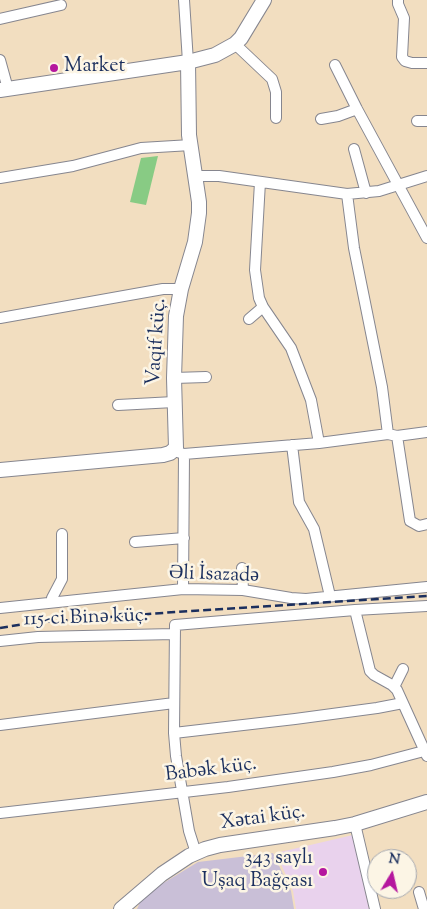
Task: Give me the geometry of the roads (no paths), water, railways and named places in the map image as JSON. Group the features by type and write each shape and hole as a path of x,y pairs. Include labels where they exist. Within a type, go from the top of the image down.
{"street":[{"path":"184,0 188,62"},
{"path":"0,60 4,89 188,62 215,55 235,44 245,32 264,0"},
{"path":"398,0 404,18 402,57 405,61 412,63 427,63"},
{"path":"0,19 61,5"},
{"path":"235,44 272,79 276,92 276,118"},
{"name":"Vaqif küç.","path":"179,452 174,402 176,316 197,229 199,202 191,145 188,62"},
{"path":"335,65 427,238"},
{"path":"321,120 357,109"},
{"path":"0,178 73,166 141,148 191,145"},
{"path":"354,149 366,193"},
{"path":"196,176 219,176 347,194 366,193 427,176"},
{"path":"260,182 255,270 256,285 263,307 291,348 311,400 319,443"},
{"path":"347,194 354,248 410,521 418,526 427,524"},
{"path":"0,318 163,289 181,290"},
{"path":"250,319 263,307"},
{"path":"174,378 206,377"},
{"path":"118,406 174,402"},
{"path":"0,470 179,452 319,443 427,432"},
{"path":"292,445 299,502 314,529 330,596"},
{"path":"179,452 184,538 183,589"},
{"path":"52,602 62,579 62,534"},
{"path":"135,542 184,538"},
{"path":"242,568 243,590"},
{"name":"Əli İsazadə","path":"0,608 183,589 243,590 291,598 427,587"},
{"path":"196,853 189,831 182,793 174,732 175,625 427,606"},
{"path":"355,610 370,671 394,687 426,754"},
{"name":"115-ci Binə küç.","path":"0,641 38,637 174,634"},
{"path":"394,687 403,669"},
{"path":"0,725 174,703"},
{"path":"174,732 304,718 403,703"},
{"name":"Babək küç.","path":"0,813 182,793 333,772 426,754"},
{"name":"Xətai küç.","path":"122,909 162,874 196,853 213,846 321,831 355,824 427,802"},
{"path":"355,824 375,909"},
{"path":"419,892 424,909"}],"railway":[{"path":"0,628 31,623 175,612 427,596"}],"place":[{"name":"Market","path":"54,68"},
{"name":"343 saylı Uşaq Bağçası","path":"323,872"}]}
